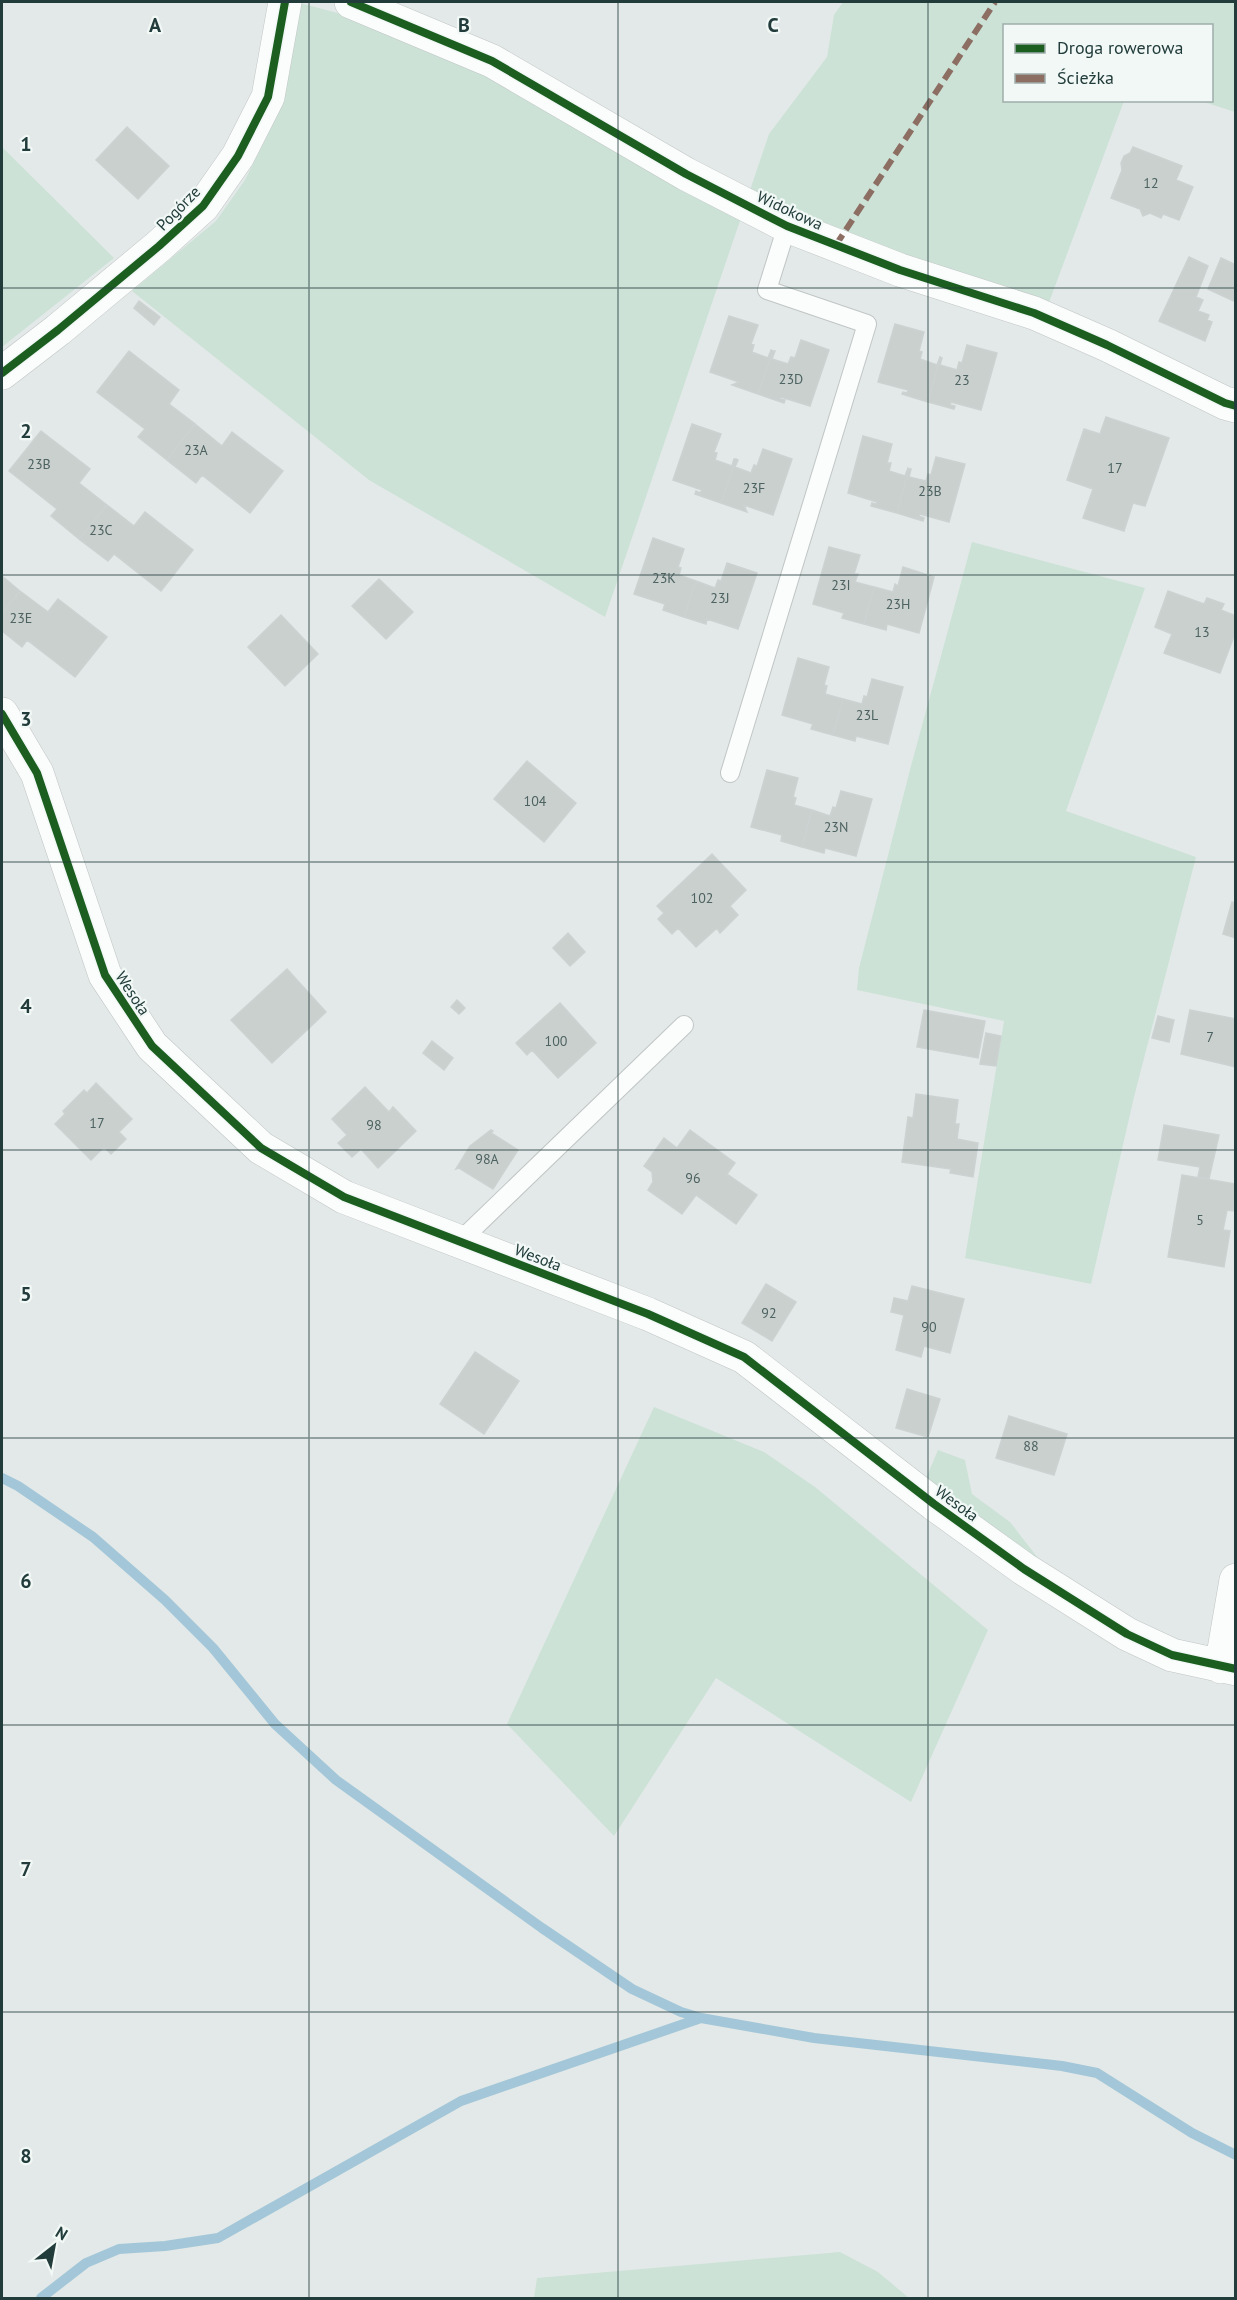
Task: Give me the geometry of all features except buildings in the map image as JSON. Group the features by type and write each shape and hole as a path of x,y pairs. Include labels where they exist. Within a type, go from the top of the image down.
{"street":[{"name":"Pogórze","path":"2,373 113,285 203,206 238,156 268,97 285,2"},
{"name":"Widokowa","path":"351,2 492,61 686,174 787,226 900,270 1034,313 1236,406"},
{"name":"Wesoła","path":"2,714 37,772 105,975 152,1046 261,1148 344,1197 648,1314 744,1357 934,1504 1024,1569 1127,1635 1172,1655 1228,1668"},
{"path":"1228,1668 1236,1580"}],"lane":[{"path":"730,773 867,324 767,290 787,226"},
{"path":"459,1242 684,1025"}],"green space":[{"path":"843,2 1235,2 1235,112 1204,102 1213,102 1213,24 1003,24 1003,102 1124,102 1048,305 828,230 749,193 769,134 827,57 834,15"},
{"path":"300,3 371,22 448,53 743,212 605,617 369,480 132,291 216,221 245,180 274,122"},
{"path":"2,147 114,258 2,347"},
{"path":"972,542 1145,588 1066,811 1196,857 1134,1097 1091,1284 965,1258 1004,1021 857,990 859,968"},
{"path":"654,1407 764,1452 815,1487 988,1630 911,1802 716,1678 614,1836 507,1724"},
{"path":"938,1450 965,1460 972,1494 1010,1522 1052,1576 924,1483"},
{"path":"840,2252 878,2272 909,2298 534,2298 537,2278"}],"waterway":[{"path":"2,1478 18,1486 93,1537 165,1600 213,1648 275,1724 336,1780 542,1928 632,1989 681,2012 701,2018 814,2038 1062,2066 1097,2073 1192,2133 1236,2155"},
{"path":"41,2298 86,2263 119,2249 165,2246 218,2238 461,2101 701,2018"}],"marked path":[{"path":"836,245 995,2"}],"cycle path":[{"path":"2,373 58,330 159,246 203,206 238,156 268,97 285,2"},
{"path":"351,2 492,61 686,174 787,226 900,270 1034,313 1107,345 1225,403 1236,406"},
{"path":"2,714 37,773 105,975 152,1046 261,1148 344,1197 648,1314 744,1357 934,1504 1024,1569 1127,1634 1172,1655 1236,1669"}]}
